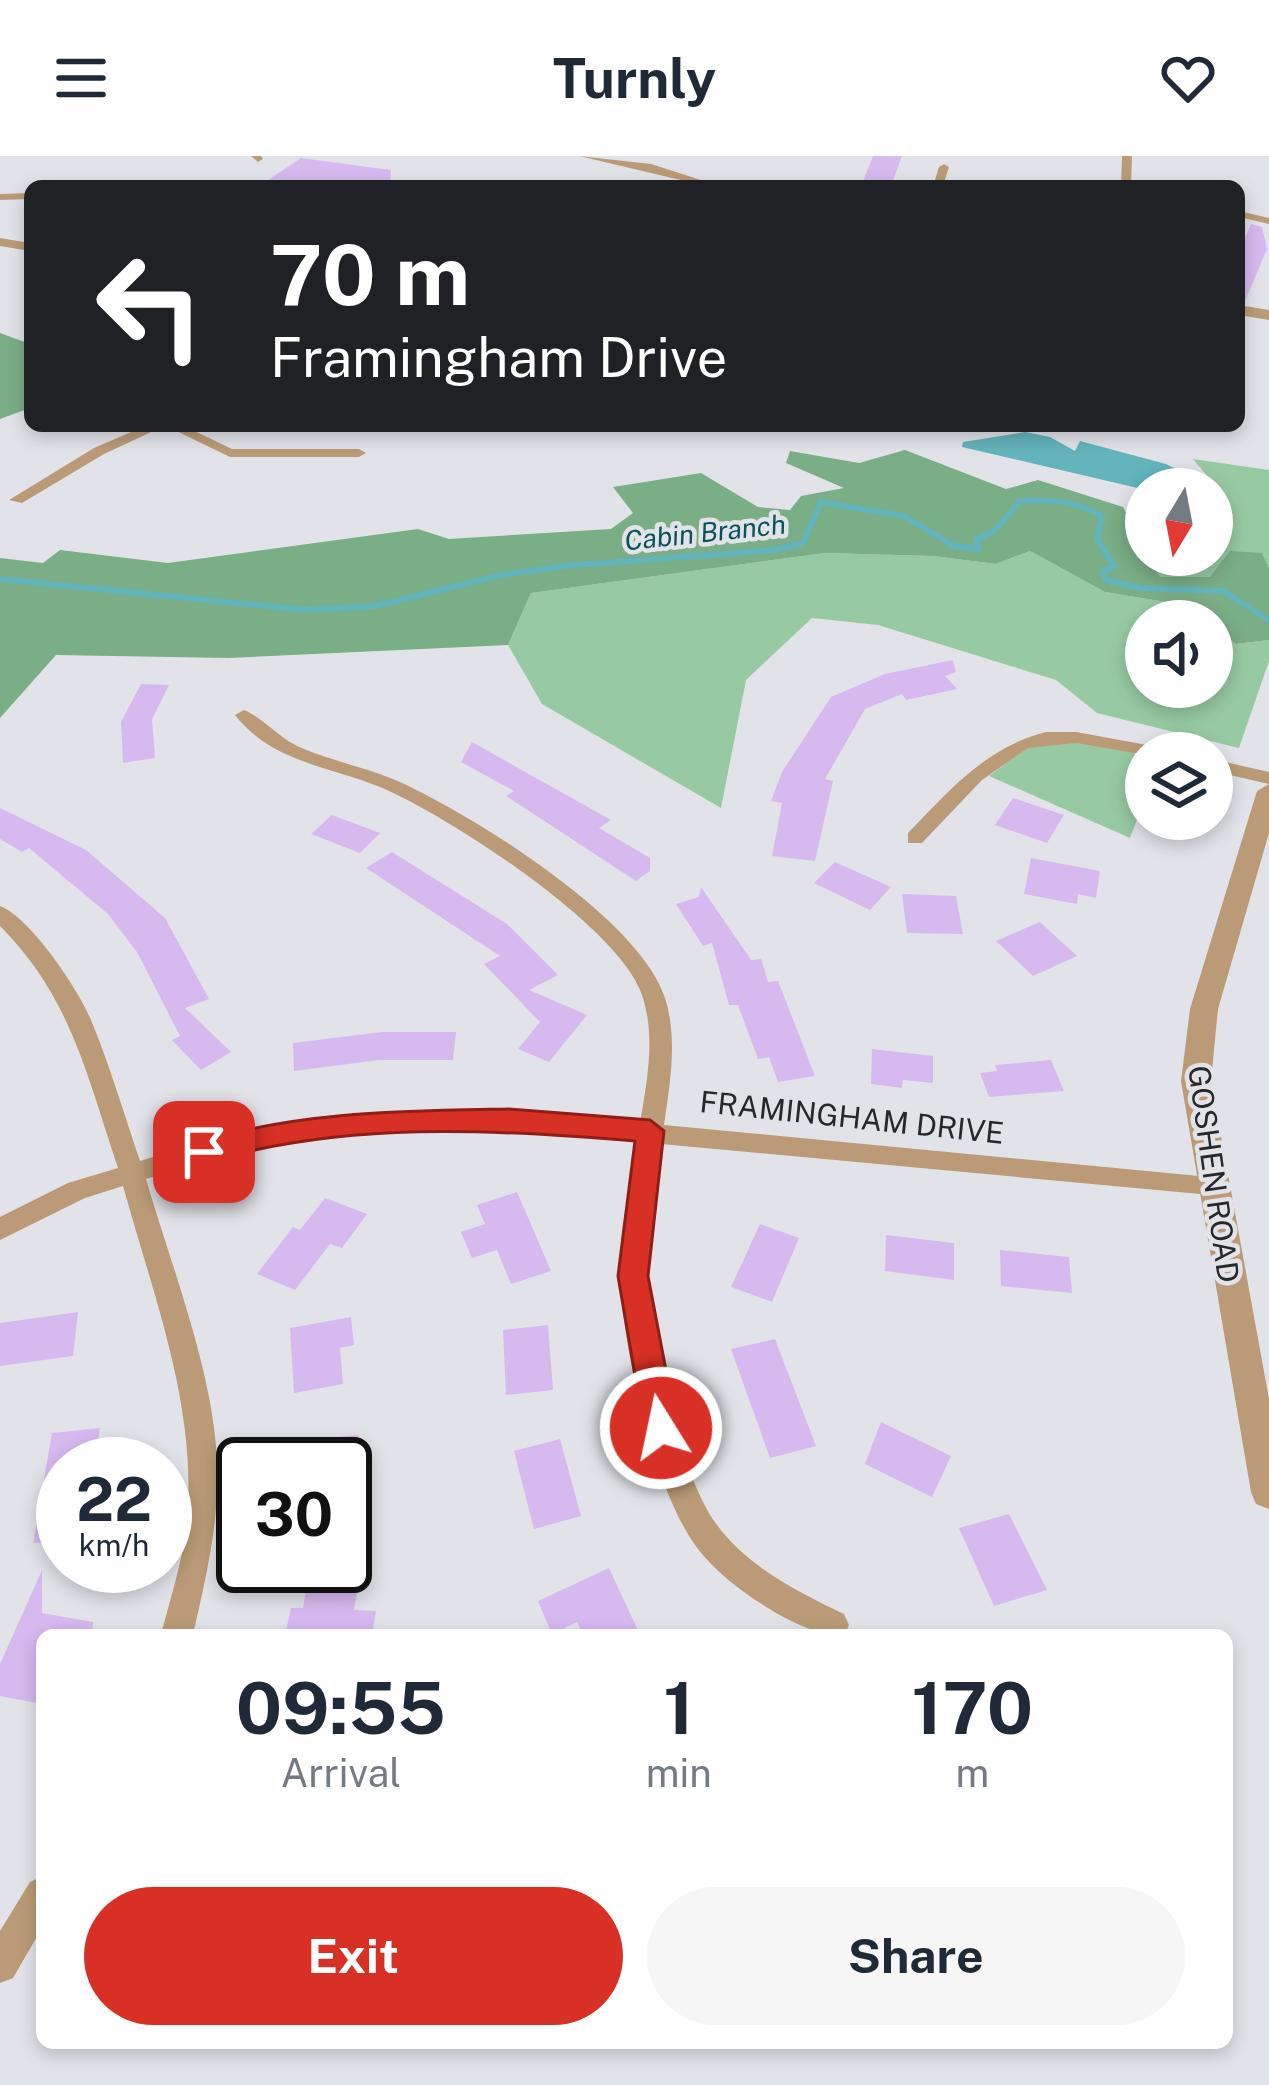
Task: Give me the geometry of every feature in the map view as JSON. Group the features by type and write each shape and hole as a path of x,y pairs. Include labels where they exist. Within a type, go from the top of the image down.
{"street":[{"path":"584,156 695,180"},
{"path":"651,167 665,156"},
{"path":"940,180 944,167"},
{"path":"17,500 98,451 143,432"},
{"path":"186,432 230,452 359,453"},
{"path":"244,715 257,732 284,749 386,783 440,809 599,923 643,970 661,1016 664,1054 633,1276 661,1428 704,1534 764,1592 833,1625"},
{"path":"915,838 989,761 1012,744 1042,735 1082,734 1125,744"},
{"path":"1233,769 1269,778"},
{"name":"GOSHEN ROAD","path":"1269,791 1212,976 1197,1049 1199,1114 1269,1492"},
{"path":"0,913 32,944 79,1017 132,1173 194,1392 203,1459 200,1536 178,1629"},
{"name":"FRAMINGHAM DRIVE","path":"0,1229 77,1190 239,1142 380,1122 509,1120 1211,1185"},
{"path":"0,1965 36,1904"}],"green space":[{"path":"0,333 24,342 24,410 0,419"},
{"path":"905,450 1006,489 1038,480 1123,507 1125,576 1233,576 1233,551 1262,553 1269,568 1269,640 1233,642 1233,600 1154,600 1105,592 1030,551 996,564 933,556 825,553 531,593 508,645 228,658 56,655 0,718 0,558 43,563 60,550 168,563 418,529 449,539 611,529 633,513 613,487 701,473 758,507 790,510 801,496 844,488 786,463 790,451 859,463"},
{"path":"1193,459 1269,470 1269,568 1262,553 1233,566 1233,468 1200,468"},
{"path":"1030,551 1105,592 1154,600 1125,600 1125,708 1233,708 1233,642 1269,640 1269,661 1239,748 1233,747 1233,732 1174,732 1097,713 1056,680 878,625 812,618 746,680 721,808 542,704 508,645 531,593 825,553 933,556 996,564"},
{"path":"1062,741 1125,750 1125,836 989,776 1028,747"}],"water":[{"path":"1025,432 1050,437 1075,451 1080,441 1174,468 1125,468 1125,485 962,447 963,442"}],"building":[{"path":"873,156 902,156 893,180 863,180"},
{"path":"301,158 391,170 390,180 268,180"},
{"path":"1251,224 1262,227 1267,249 1245,301 1245,238"},
{"path":"953,660 956,672 945,676 957,689 906,700 902,694 865,709 825,779 833,781 815,861 772,856 782,803 771,801 782,772 831,697 885,674"},
{"path":"141,684 169,685 152,719 155,758 123,763 121,722"},
{"path":"472,742 611,820 599,828 650,858 650,871 636,881 506,796 514,791 461,762"},
{"path":"1013,798 1064,815 1047,843 995,825"},
{"path":"0,808 86,850 165,918 209,999 185,1008 231,1052 201,1070 172,1040 180,1036 137,952 108,914 29,848 22,852 0,839"},
{"path":"332,815 380,833 360,853 311,834"},
{"path":"392,852 507,924 558,975 529,990 587,1015 549,1062 518,1049 540,1022 484,964 500,956 366,868"},
{"path":"1031,858 1100,871 1096,898 1078,894 1077,904 1024,894"},
{"path":"835,862 891,887 870,910 814,883"},
{"path":"701,887 751,960 761,959 768,982 778,981 815,1076 778,1082 769,1057 758,1059 738,1005 729,1005 712,943 703,946 676,904 699,897"},
{"path":"902,894 956,896 963,934 907,933"},
{"path":"1040,922 1077,956 1033,976 996,941"},
{"path":"382,1032 456,1032 453,1060 379,1060 294,1071 293,1043"},
{"path":"872,1049 933,1056 933,1083 903,1080 902,1088 871,1084"},
{"path":"1051,1060 1064,1091 989,1097 980,1073 997,1071 995,1065"},
{"path":"517,1192 551,1271 511,1284 497,1250 472,1258 461,1232 485,1224 477,1205"},
{"path":"325,1198 367,1214 342,1248 330,1244 295,1290 257,1274 293,1227 300,1230"},
{"path":"760,1224 799,1238 772,1302 731,1287"},
{"path":"886,1235 954,1243 954,1280 885,1271"},
{"path":"1000,1250 1069,1257 1072,1293 1001,1286"},
{"path":"78,1312 73,1356 0,1366 0,1323"},
{"path":"351,1317 354,1345 340,1348 343,1384 294,1393 290,1328"},
{"path":"548,1325 553,1390 506,1395 503,1330"},
{"path":"775,1339 816,1446 770,1458 731,1349"},
{"path":"881,1422 951,1456 932,1497 865,1464"},
{"path":"100,1428 99,1437 51,1437 52,1433"},
{"path":"560,1439 581,1516 534,1529 514,1451"},
{"path":"1009,1514 1047,1590 994,1606 959,1528"},
{"path":"609,1568 637,1629 580,1629 577,1622 550,1629 538,1601"},
{"path":"36,1583 36,1593 42,1593 42,1613 93,1622 92,1629 36,1629 36,1703 0,1696 0,1664"},
{"path":"306,1593 357,1593 354,1610 376,1611 373,1629 286,1629 291,1608 303,1608"}],"waterway":[{"name":"Cabin Branch","path":"0,579 305,610 376,606 501,575 564,566 774,550 803,543 821,502 904,516 954,546 979,549 976,540 994,531 1020,501 1041,500 1072,504 1102,516 1097,539 1114,566 1102,572 1106,580 1140,588 1223,591 1269,620"}],"route":[{"path":"204,1152 239,1142 380,1122 509,1120 650,1131 633,1276 661,1428"}]}
